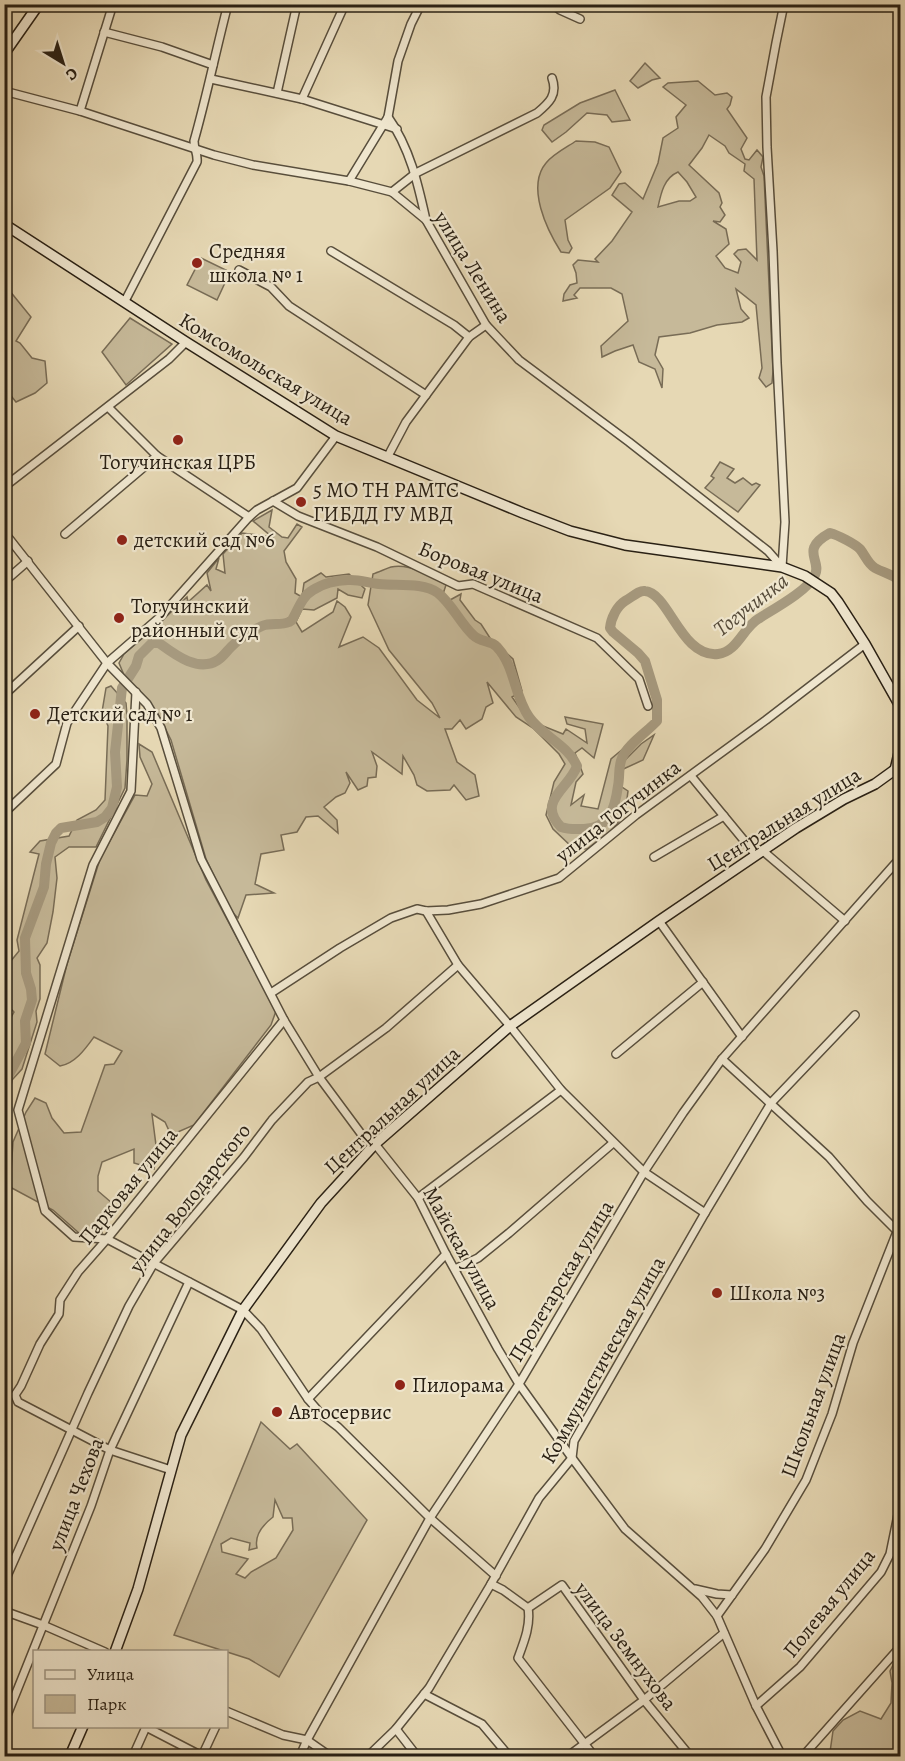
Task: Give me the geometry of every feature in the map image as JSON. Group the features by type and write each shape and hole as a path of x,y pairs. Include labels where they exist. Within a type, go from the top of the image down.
{"main road":[{"path":"4,54 39,4"},
{"name":"Комсомольская улица","path":"4,224 336,436 523,513 594,538 636,547 782,567 805,576 823,586 838,602 865,644"},
{"path":"865,644 900,706"},
{"path":"898,768 900,749"},
{"name":"Центральная улица","path":"117,1650 138,1589 181,1435 243,1310 321,1203 375,1144 510,1026 796,828 844,799 875,784 898,768"},
{"path":"70,1756 82,1728"}],"street":[{"path":"80,111 113,4"},
{"path":"124,301 194,170 198,156 194,148 194,141 228,4"},
{"path":"277,93 297,4"},
{"path":"302,99 345,4"},
{"path":"349,181 388,117 398,61 421,4"},
{"path":"552,4 580,19"},
{"path":"782,567 785,522 766,97 784,4"},
{"path":"104,32 162,47 213,64"},
{"path":"392,192 416,173 537,113 549,104 553,96 555,86 552,78"},
{"path":"211,79 302,99 397,129"},
{"name":"улица Ленина","path":"4,91 80,111 253,165 349,181 392,192 426,220 486,325 519,360 768,551 782,567"},
{"path":"388,117 397,129 416,173 426,220"},
{"path":"331,250 454,324 469,337"},
{"path":"239,270 271,287 289,306 426,395"},
{"path":"388,456 406,422 469,337 486,325"},
{"path":"4,487 169,359 186,342"},
{"path":"108,407 157,456 249,517"},
{"path":"4,813 56,764 67,723 107,663 160,617 249,517 257,510 297,488 336,436"},
{"path":"65,534 157,456"},
{"name":"Боровая улица","path":"273,501 298,516 377,547 458,585 473,584 597,638 639,679 648,706"},
{"name":"Майская улица","path":"4,532 107,663 147,704 161,728 201,859 284,1020 319,1077 362,1135 375,1144 418,1198 454,1269 519,1384 572,1458 625,1529 702,1597 717,1616 756,1706 782,1756"},
{"path":"4,582 28,561"},
{"path":"4,695 79,626"},
{"name":"улица Тогучинка","path":"271,993 391,918 417,909 448,910 481,904 559,878 636,815 865,644"},
{"path":"136,692 131,791 93,865 18,1110 45,1211 75,1237 107,1239 243,1310 261,1329 308,1399 321,1414 338,1427 430,1518 496,1576"},
{"path":"691,776 759,853 845,921"},
{"path":"654,856 724,816"},
{"name":"Пролетарская улица","path":"300,1756 430,1518 519,1384 644,1172 683,1113 722,1059 900,858"},
{"path":"426,911 458,965 561,1090 644,1172 705,1213"},
{"path":"659,921 742,1037"},
{"name":"улица Володарского","path":"4,1583 88,1393 129,1306 154,1263 244,1157 272,1120 308,1082 319,1077 386,1028 458,965"},
{"path":"616,1054 703,982"},
{"name":"Коммунистическая улица","path":"368,1756 396,1729 424,1694 496,1576 539,1498 572,1458 574,1441 771,1103 855,1015"},
{"name":"Парковая улица","path":"73,1430 18,1402 15,1395 40,1344 59,1314 60,1300 78,1272 284,1020"},
{"path":"722,1059 829,1157 867,1201 900,1229"},
{"path":"418,1198 561,1090"},
{"path":"454,1269 478,1258 613,1143"},
{"name":"Школьная улица","path":"717,1616 765,1549 806,1480 832,1414 853,1343 900,1229"},
{"path":"308,1399 446,1254"},
{"name":"улица Чехова","path":"34,1650 91,1506 110,1450 189,1282"},
{"path":"73,1430 110,1450 171,1470"},
{"name":"Полевая улица","path":"756,1706 800,1667 881,1572 890,1554 900,1505"},
{"path":"491,1584 528,1608 530,1617 519,1658 594,1756"},
{"name":"улица Земнухова","path":"528,1608 562,1585 644,1700 690,1756"},
{"path":"692,1588 732,1595"},
{"path":"4,1611 44,1625 100,1650"},
{"path":"568,1756 644,1700 724,1633"},
{"path":"803,1756 900,1647"},
{"name":"улица Чехова","path":"4,1723 33,1652"},
{"path":"424,1694 482,1724 509,1756"},
{"path":"228,1712 283,1735 307,1740 330,1756"},
{"path":"133,1756 146,1728"},
{"path":"148,1728 202,1756 215,1728"},
{"path":"396,1729 417,1756"}],"green space":[{"path":"645,63 660,78 638,88 630,81"},
{"path":"698,81 715,95 727,93 732,97 727,109 747,138 741,149 745,159 749,160 757,150 763,157 761,167 764,176 773,371 772,383 766,387 759,378 762,368 756,305 736,289 741,309 749,318 742,322 717,325 690,333 659,337 655,355 663,369 662,388 655,369 639,362 633,345 602,357 601,346 628,321 622,294 611,288 580,288 574,295 577,298 563,301 564,294 570,285 577,283 573,265 578,260 598,262 595,259 612,241 632,212 612,195 619,184 625,183 643,199 658,163 663,138 678,128 676,117 686,105 663,87 668,83","holes":["709,135 745,164 744,171 754,179 757,260 746,249 738,250 734,254 741,262 738,273 725,268 716,256 729,244 726,229 713,221 720,222 725,215 720,207 722,203 719,193 689,165","678,172 696,197 690,201 679,201 658,207 666,182"]},
{"path":"615,90 630,120 612,122 607,115 587,113 552,142 542,130 544,125 580,103"},
{"path":"576,141 595,142 609,147 621,172 610,188 565,220 568,240 572,248 569,253 561,252 550,232 538,196 538,184 540,173 546,163"},
{"path":"201,258 230,272 217,300 187,285"},
{"path":"10,273 5,285 31,317 16,341 32,358 45,361 47,383 35,393 16,402 8,392 5,394 4,276"},
{"path":"130,318 172,344 126,385 102,352"},
{"path":"720,462 734,469 727,478 735,483 743,478 752,485 756,483 760,485 738,512 705,488 714,478 711,476"},
{"path":"272,510 269,527 282,537 288,538 297,524 302,527 284,551 286,562 296,579 295,593 302,597 304,583 321,573 326,577 349,574 365,589 362,598 348,595 338,589 337,598 314,610 302,609 296,622 302,632 333,612 337,601 345,607 351,617 339,647 363,637 379,648 417,700 440,718 432,703 389,650 368,605 373,574 391,567 412,568 446,585 443,594 450,600 461,594 460,600 475,620 481,624 490,638 513,659 522,691 512,697 528,720 563,734 566,729 587,743 585,729 567,724 565,717 603,724 594,758 582,748 575,753 583,774 576,782 571,805 584,795 581,806 598,809 611,759 624,748 618,763 624,761 654,735 643,760 619,771 622,787 628,791 625,814 611,831 587,849 573,848 553,829 546,815 554,782 565,764 559,754 533,728 516,717 487,682 493,703 486,707 482,719 466,729 460,720 452,729 445,729 457,762 475,775 479,796 466,800 454,785 450,790 427,791 417,785 403,756 402,774 372,752 377,766 376,777 368,778 367,786 358,790 346,772 350,783 345,793 324,807 337,820 338,833 318,816 306,817 297,832 281,835 284,850 261,854 255,884 274,893 246,895 238,918 230,910 206,859 171,740 157,712 124,675 119,663 124,654 187,597 188,602 207,585 211,591 207,573 219,558 216,569 225,573 223,554 242,533 272,537 253,521"},
{"path":"111,686 126,703 125,788 96,847 69,847 55,857 57,878 53,912 47,943 37,958 40,965 40,999 36,1011 37,1022 22,1069 12,1080 5,1110 5,1028 14,1012 5,1002 5,963 10,962 19,951 17,940 39,854 30,852 40,841 69,836 77,820 96,810 105,800 108,726 102,712 106,688"},
{"path":"139,744 152,752 206,880 276,1011 271,1025 194,1125 171,1135 165,1122 152,1114 157,1153 154,1169 134,1163 134,1149 102,1162 98,1176 98,1191 112,1203 101,1218 102,1234 79,1233 53,1210 10,1187 13,1142 35,1098 46,1103 52,1118 64,1133 81,1132 105,1065 114,1064 122,1051 94,1037 80,1055 65,1065 60,1066 45,1054 67,964 100,859 135,795 147,796 152,784 140,757"},
{"path":"261,1422 290,1449 297,1444 367,1520 279,1677 249,1659 228,1652 228,1650 221,1650 174,1635","holes":["275,1500 283,1518 292,1518 293,1530 276,1558 245,1578 236,1574 248,1559 222,1552 221,1544 231,1538 250,1543 249,1550 257,1548 258,1534 273,1517"]},
{"path":"900,1658 900,1756 834,1756 830,1752 833,1731 843,1720 860,1711 881,1719 891,1703 890,1671 896,1659"}],"waterway":[{"name":"Тогучинка","path":"4,1084 26,1043 25,1021 32,1000 26,973 25,938 44,887 51,843 61,828 97,822 105,817 112,808 117,787 115,752 122,688 136,666 139,656 152,643 159,643 194,663 210,663 220,659 238,641 254,630 265,625 286,623 292,620 306,596 325,584 352,580 417,586 432,590 443,597 473,635 497,647 507,663 520,700 529,717 573,758 577,766 553,802 552,810 554,818 561,827 584,829 600,825 610,815 615,802 622,758 633,743 657,721 657,700 645,661 610,628 615,613 622,603 643,591 654,594 694,646 705,653 718,654 730,649 758,619 806,587 816,570 813,550 821,539 830,533 860,549 868,562 900,581"}],"place":[{"name":"Средняя школа № 1","path":"197,263"},
{"name":"Тогучинская ЦРБ","path":"178,440"},
{"name":"5 МО ТН РАМТС ГИБДД ГУ МВД","path":"301,502"},
{"name":"детский сад №6","path":"122,540"},
{"name":"Тогучинский районный суд","path":"119,618"},
{"name":"Детский сад № 1","path":"35,714"},
{"name":"Школа №3","path":"717,1293"},
{"name":"Пилорама","path":"400,1385"},
{"name":"Автосервис","path":"277,1412"}]}
